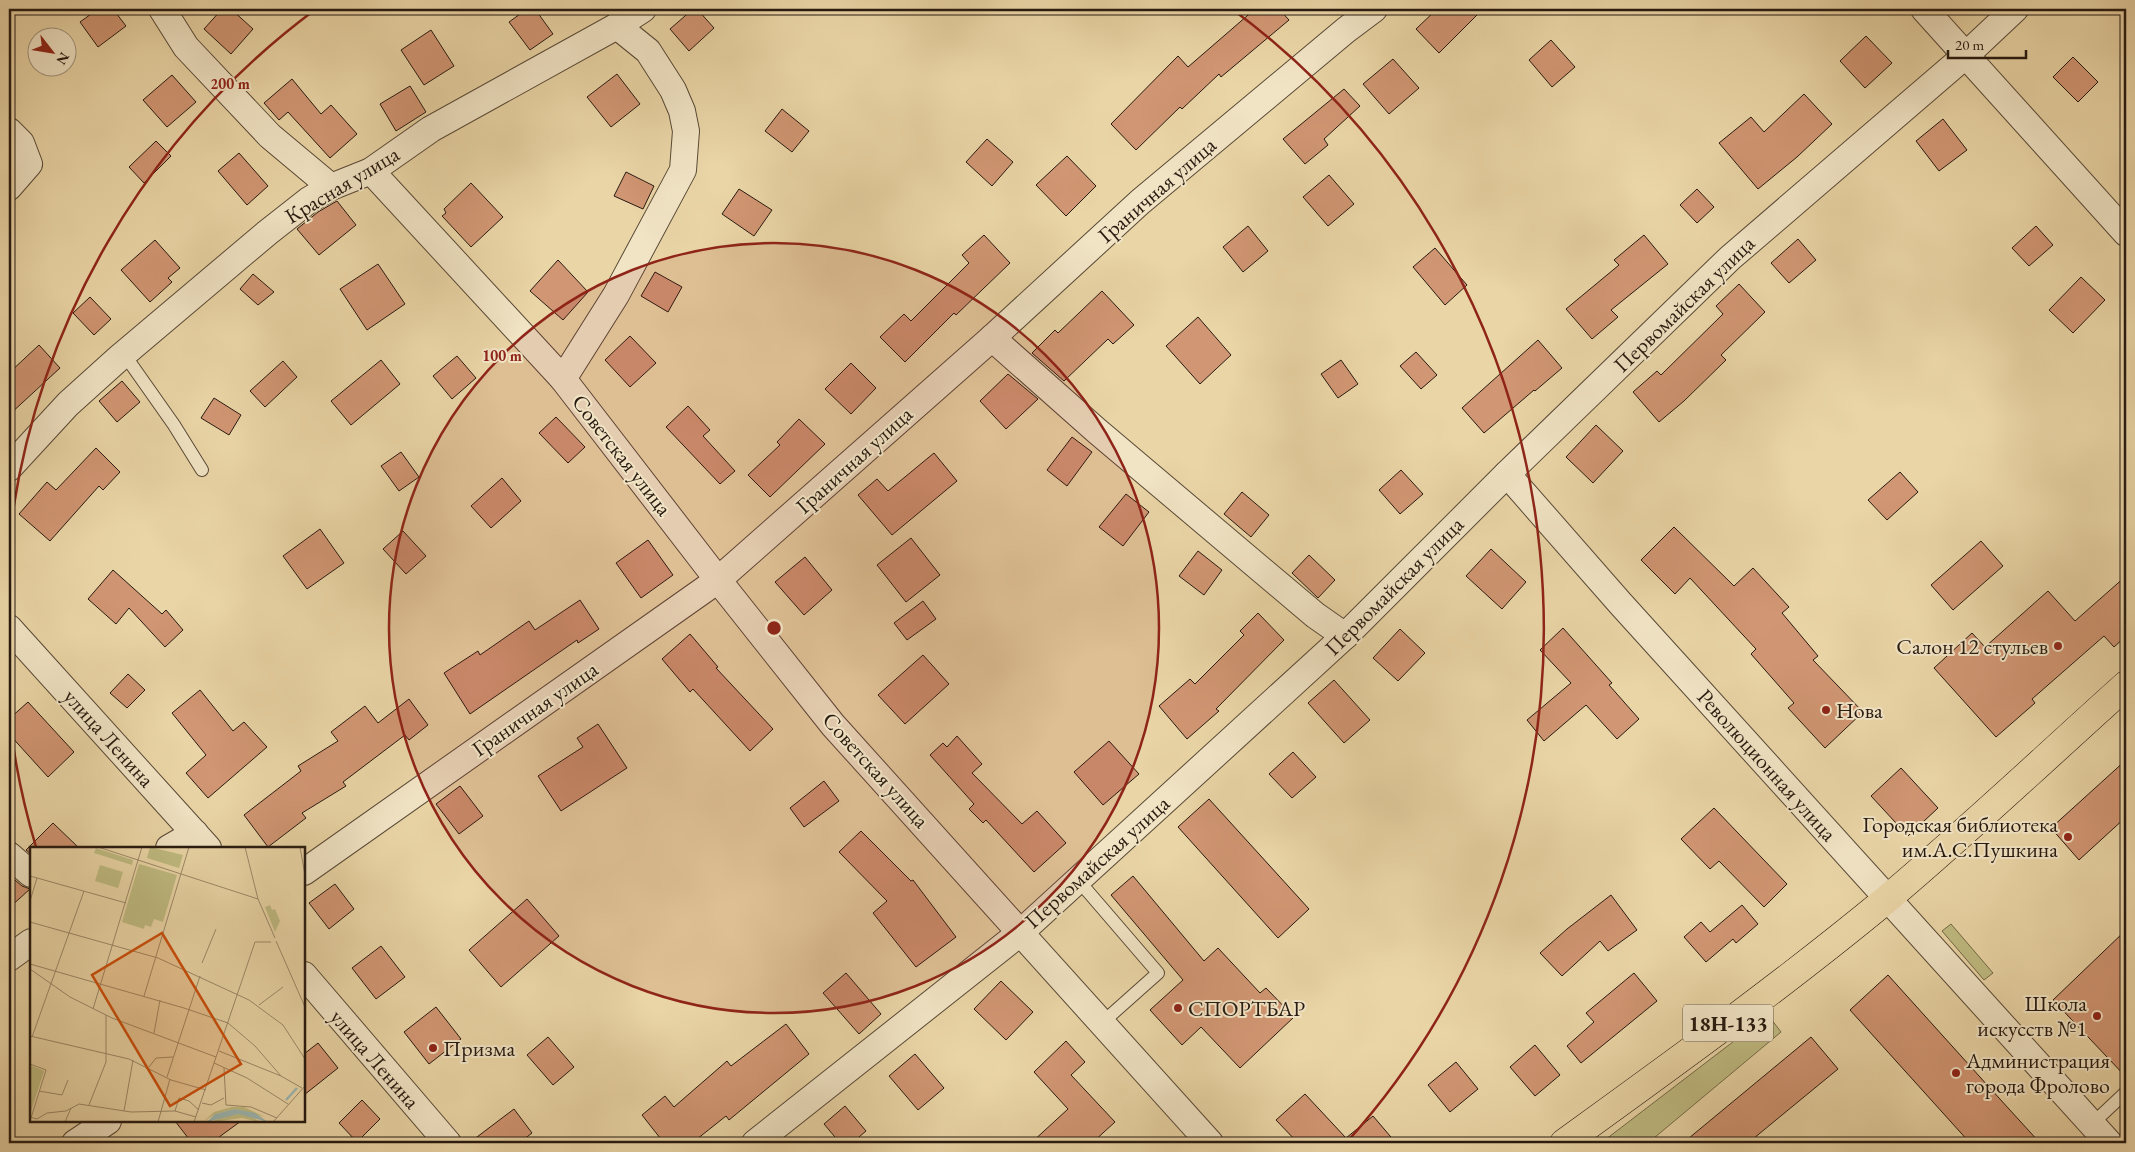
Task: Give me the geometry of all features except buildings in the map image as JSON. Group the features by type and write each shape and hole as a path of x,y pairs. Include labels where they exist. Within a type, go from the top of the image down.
{"main road":[{"name":"18Н-133","path":"1564,1143 1811,960 1888,898 2126,685"}],"street":[{"path":"162,9 186,47 270,136 331,187"},
{"name":"Красная улица","path":"9,468 68,404 124,354 267,233 309,200 331,187 371,171 431,130 617,26 643,9"},
{"name":"Граничная улица","path":"305,871 718,580 992,338 1140,202 1346,30 1374,9"},
{"path":"1924,9 2126,233"},
{"name":"Первомайская улица","path":"755,1143 1020,933 1345,636 1507,474 1730,258 1965,56 2014,9"},
{"name":"Советская улица","path":"564,379 616,295 683,170 686,131 682,111 673,90 648,51 617,26"},
{"path":"9,131 21,143 29,164 9,188"},
{"name":"Советская улица","path":"371,171 564,379 718,580 833,725 922,821 1020,933 1210,1143"},
{"path":"992,338 1097,431 1315,616 1345,636"},
{"name":"Революционная улица","path":"1507,474 1627,610 2101,1134"},
{"name":"улица Ленина","path":"9,628 202,841"},
{"path":"174,847 202,841"},
{"path":"9,855 30,873"},
{"path":"9,958 30,943"},
{"name":"улица Ленина","path":"306,983 448,1143"},
{"path":"74,1143 106,1122"}],"lane":[{"path":"124,354 174,425 202,470"},
{"path":"1078,880 1158,973 1102,1022"},
{"path":"2101,1134 2126,1092"}],"shaded area":[{"path":"1951,924 1993,973 1984,980 1942,931"},
{"path":"1768,1015 1781,1032 1648,1143 1601,1143"}],"place":[{"name":"Салон 12 стульев","path":"2058,646"},
{"name":"Нова","path":"1826,710"},
{"name":"Городская библиотека им.А.С.Пушкина","path":"2068,837"},
{"name":"СПОРТБАР","path":"1178,1008"},
{"name":"Школа искусств №1","path":"2097,1016"},
{"name":"Призма","path":"433,1048"},
{"name":"Администрация города Фролово","path":"1956,1073"}]}
